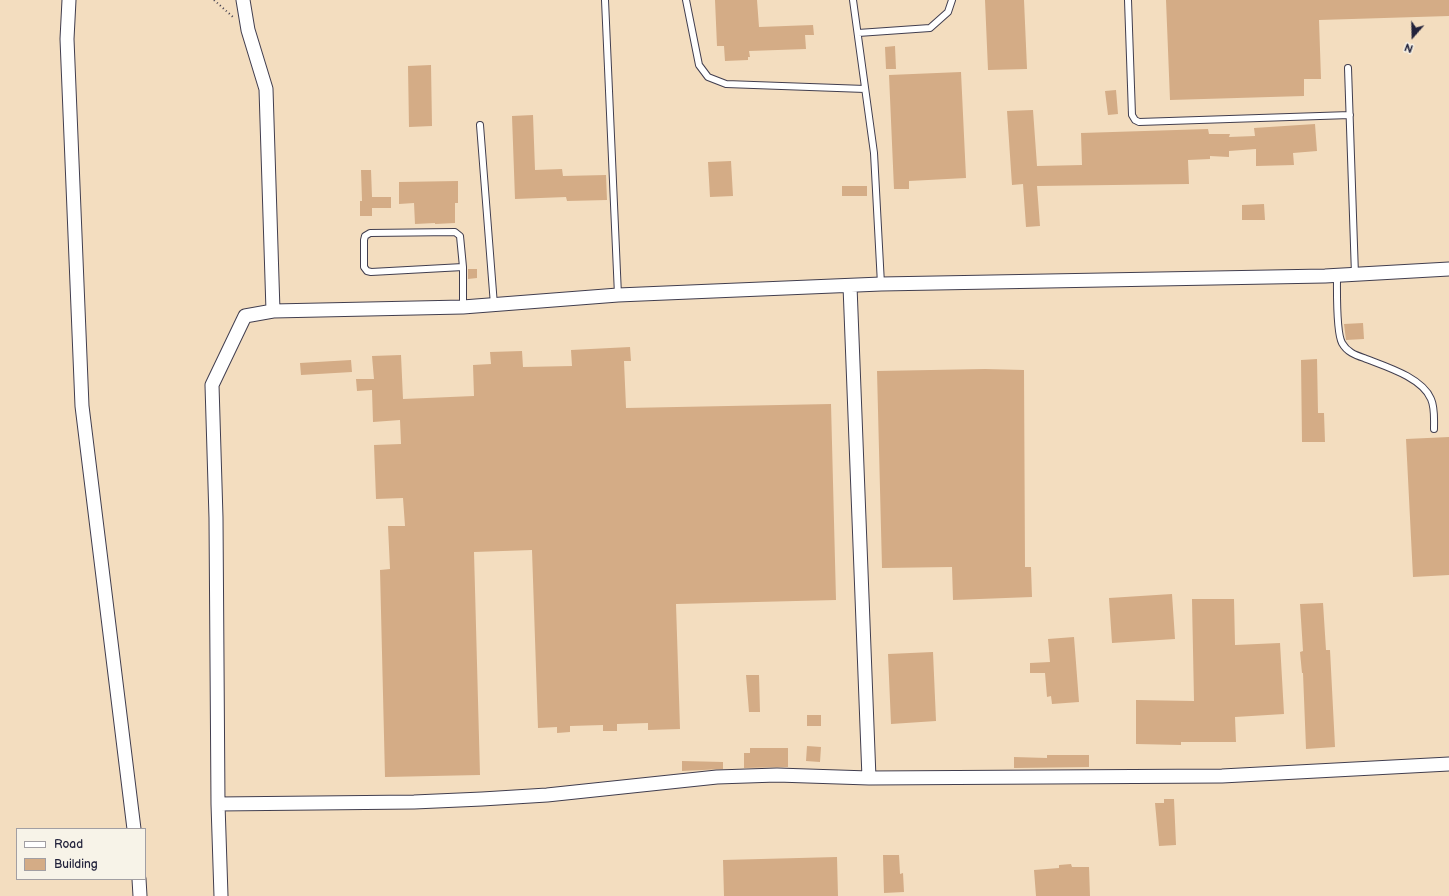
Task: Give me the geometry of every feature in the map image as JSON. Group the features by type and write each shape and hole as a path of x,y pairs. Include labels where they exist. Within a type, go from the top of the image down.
{"street":[{"path":"69,0 67,39 82,406 134,828"},
{"path":"243,0 248,30 266,89 273,311"},
{"path":"221,896 218,804 216,518 212,385 245,316 273,311 463,307 618,295 881,284 1337,276 1449,269"},
{"path":"850,286 869,778"},
{"path":"218,804 414,802 482,799 725,776 777,775 869,778 1222,776 1449,764"},
{"path":"139,880 140,896"}],"lane":[{"path":"605,0 618,295"},
{"path":"686,0 699,65 708,78 726,84 865,89"},
{"path":"853,0 874,153 881,284"},
{"path":"858,33 930,28 948,12 952,0"},
{"path":"1128,0 1132,115 1135,120 1139,122 1350,116"},
{"path":"1348,68 1355,275"},
{"path":"480,125 494,305"},
{"path":"463,267 367,271 364,266 365,236 370,233 455,232 460,236 463,267 463,307"},
{"path":"1337,276 1339,332 1341,341 1345,348 1353,354 1400,372 1422,387 1431,397 1434,410 1434,429"}],"path":[{"path":"214,0 248,30"}],"building":[{"path":"715,0 757,0 759,27 813,25 814,35 805,35 806,49 749,51 750,57 748,57 748,60 725,61 724,46 717,46"},
{"path":"985,0 1024,0 1027,69 988,70"},
{"path":"1166,0 1449,0 1449,16 1319,20 1321,79 1304,79 1304,96 1170,100"},
{"path":"895,46 896,69 886,69 885,47"},
{"path":"431,65 432,126 409,127 408,66"},
{"path":"961,72 966,178 909,181 909,189 894,189 889,75"},
{"path":"1116,90 1118,114 1108,115 1105,91"},
{"path":"1033,110 1037,166 1082,165 1081,133 1208,129 1209,134 1230,134 1229,137 1255,136 1254,128 1315,124 1317,151 1293,153 1294,165 1256,166 1256,149 1229,151 1229,157 1210,156 1210,159 1188,160 1189,184 1037,186 1040,226 1026,227 1023,184 1012,185 1007,111"},
{"path":"533,115 535,170 562,169 563,176 606,175 607,200 567,201 566,197 515,199 512,116"},
{"path":"731,161 733,196 710,197 708,162"},
{"path":"361,170 371,170 372,197 391,197 391,208 372,208 372,216 360,216 360,201 362,201"},
{"path":"458,181 458,203 455,203 455,223 415,224 414,203 399,204 399,182"},
{"path":"842,186 867,186 867,196 842,196"},
{"path":"1264,204 1265,220 1242,220 1242,205"},
{"path":"468,269 477,269 477,278 468,279"},
{"path":"1363,323 1364,339 1346,340 1344,324"},
{"path":"630,347 631,361 624,361 626,408 831,404 836,600 676,604 680,729 648,730 648,723 617,724 617,731 603,731 603,725 570,726 570,732 557,733 557,727 538,728 532,550 474,552 480,775 385,777 380,570 390,569 388,526 405,526 403,498 376,499 374,445 401,444 400,420 373,422 372,390 357,391 356,379 374,379 372,356 401,355 403,399 474,396 473,365 491,364 490,352 522,351 523,367 572,366 571,350"},
{"path":"1317,359 1318,413 1324,413 1325,442 1302,442 1301,360"},
{"path":"351,360 352,372 301,375 300,363"},
{"path":"985,369 1024,370 1025,567 1031,567 1032,597 953,600 952,567 882,568 877,371"},
{"path":"1449,437 1449,575 1413,577 1406,439"},
{"path":"1172,594 1175,639 1112,643 1109,598"},
{"path":"1192,599 1234,599 1235,645 1280,643 1284,714 1235,717 1236,742 1181,742 1181,745 1136,744 1136,700 1194,701"},
{"path":"1323,603 1326,650 1330,650 1335,747 1306,749 1303,673 1300,652 1303,651 1300,604"},
{"path":"1074,637 1079,702 1052,704 1051,696 1047,697 1045,673 1030,673 1030,663 1050,662 1048,639"},
{"path":"933,652 936,721 891,724 888,654"},
{"path":"746,675 759,675 760,712 749,712"},
{"path":"807,715 821,715 821,726 807,726"},
{"path":"807,746 821,747 820,762 806,761"},
{"path":"750,748 788,748 788,767 744,768 744,753 750,753"},
{"path":"1047,755 1089,755 1089,767 1014,768 1014,757 1047,758"},
{"path":"682,761 723,762 723,769 682,771"},
{"path":"1164,799 1174,799 1176,845 1159,846 1155,803 1164,803"},
{"path":"883,855 899,855 900,874 903,873 904,892 884,893"},
{"path":"837,857 838,896 724,896 723,860"},
{"path":"1071,864 1072,867 1089,867 1090,896 1036,896 1034,870 1059,868 1059,865"}]}
